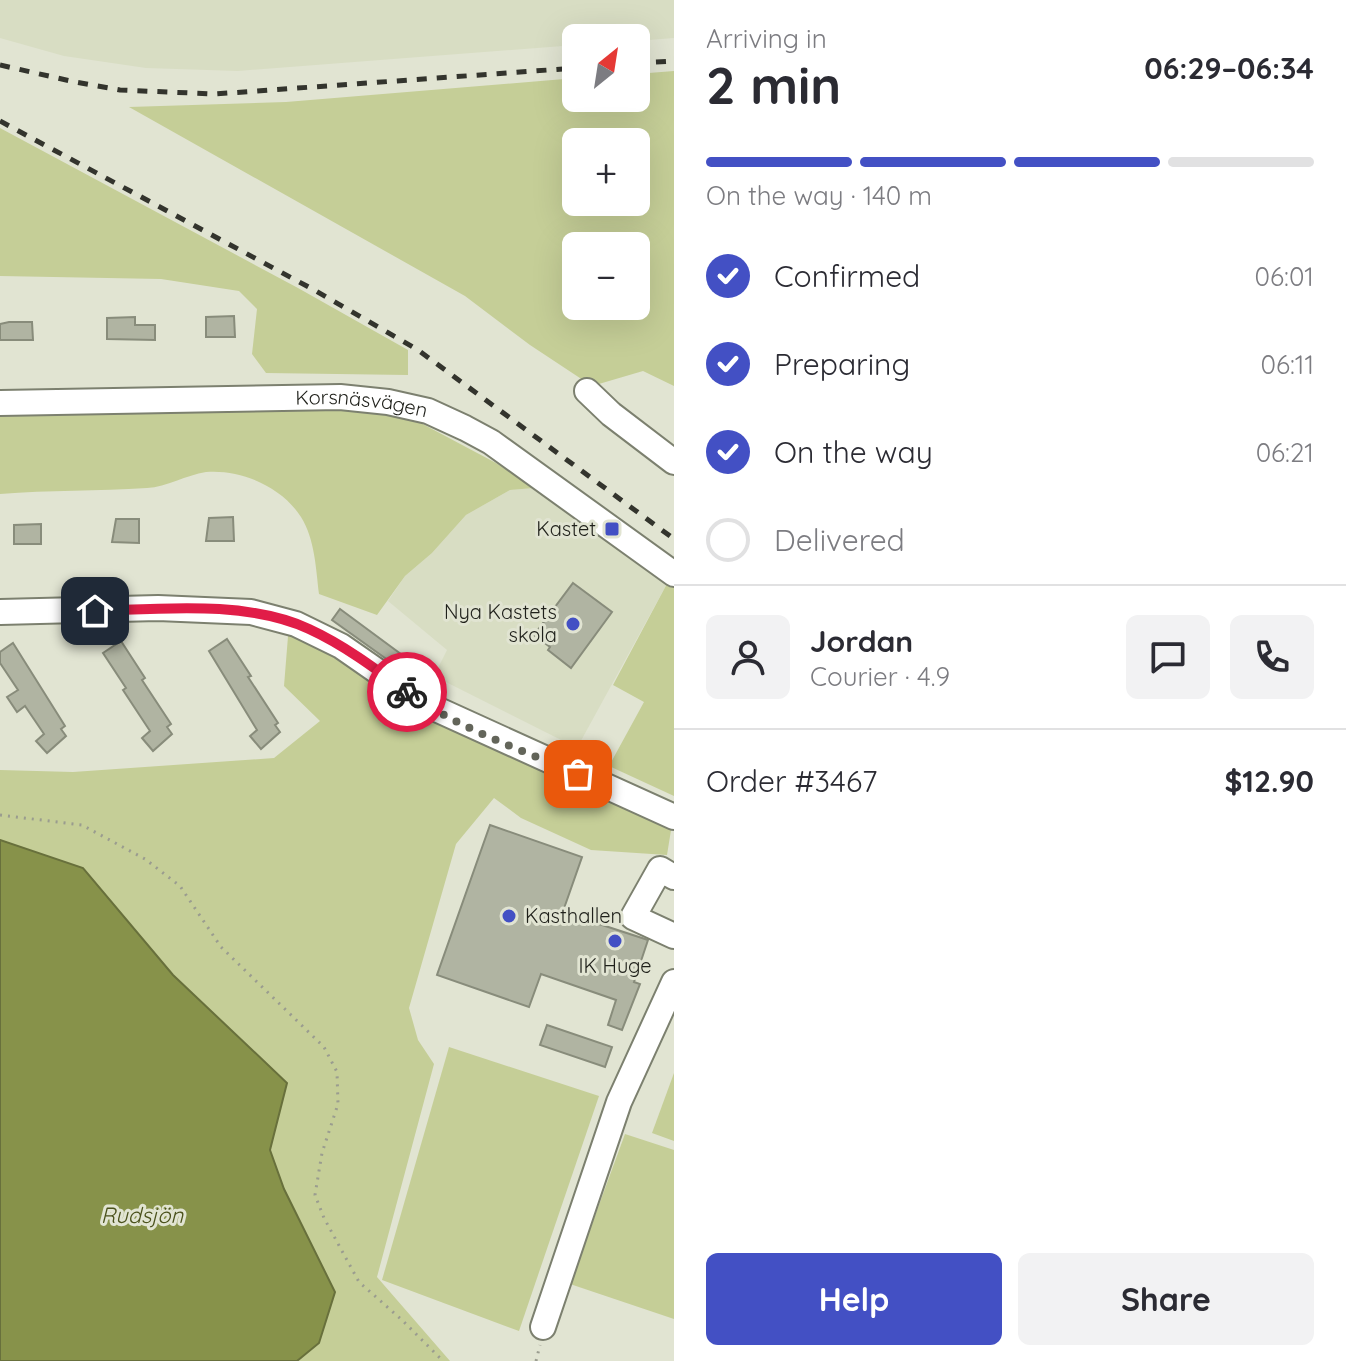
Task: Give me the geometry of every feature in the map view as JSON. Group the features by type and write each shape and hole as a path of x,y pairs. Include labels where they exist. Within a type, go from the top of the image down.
{"street":[{"path":"587,391 611,414 674,462"},
{"name":"Korsnäsvägen","path":"0,403 340,397 388,402 428,411 491,442 674,574"},
{"path":"0,612 158,608 235,611 296,624 341,646 436,710 674,817"},
{"path":"674,877 660,869 633,917 674,936"},
{"path":"543,1327 619,1102 673,986"}],"path":[{"path":"0,815 82,825 145,859 180,886 221,947 324,1047 337,1072 338,1104 322,1153 315,1195 359,1282 443,1361"}],"shaded area":[{"path":"0,0 674,0 674,38 650,40 650,24 562,24 562,46 238,71 146,68 64,56 0,38"},
{"path":"674,71 674,386 643,371 592,386 465,296 129,107 286,102 562,79 562,112 650,112 650,73"},
{"path":"0,128 408,350 408,375 266,373 252,354 257,309 239,291 161,279 0,276"},
{"path":"359,410 417,421 496,463 534,488 510,490 466,515 432,553 405,576 377,615 319,594 312,545 301,517 272,489 246,477 206,472 147,488 0,494 0,414"},
{"path":"534,488 669,580 577,748 434,676 447,650 388,601 405,576 432,553 466,515 510,490"},
{"path":"669,580 674,584 674,796 609,766 644,702 613,685"},
{"path":"289,624 332,644 459,733 672,824 667,855 591,850 521,818 494,798 456,844 409,1008 418,1040 434,1064 377,1277 450,1361 297,1361 319,1343 284,1189 270,1150 286,1082 173,975 83,868 0,840 0,770 73,772 274,758 320,721 284,686"},
{"path":"449,1047 599,1096 519,1331 382,1280"},
{"path":"674,1073 674,1141 652,1133"},
{"path":"625,1134 674,1150 674,1319 570,1284"}],"water":[{"name":"Rudsjön","path":"0,840 83,868 173,975 287,1083 270,1150 284,1189 335,1292 319,1343 297,1361 0,1361"}],"building":[{"path":"234,316 235,337 206,337 206,317"},
{"path":"135,317 135,325 155,325 155,340 107,339 107,318"},
{"path":"32,322 33,340 0,340 0,324"},
{"path":"233,517 234,541 206,541 209,518"},
{"path":"116,519 139,519 139,543 112,542"},
{"path":"41,524 41,544 14,544 14,525"},
{"name":"Nya Kastets skola","path":"573,583 612,612 571,668 534,635"},
{"path":"340,609 413,663 406,673 332,620"},
{"path":"227,639 278,723 275,725 280,732 261,749 250,736 257,730 209,651"},
{"path":"121,641 171,724 167,727 172,734 153,751 142,738 150,731 103,653"},
{"path":"13,643 65,726 61,729 66,736 47,753 36,741 44,734 25,706 17,712 7,697 18,690 0,663 0,652"},
{"name":"Kasthallen","path":"490,825 582,857 561,917 588,925 590,921 648,940 634,982 640,984 622,1030 608,1025 616,1000 541,974 529,1007 437,975"},
{"path":"547,1025 612,1047 605,1067 540,1045"}],"railway":[{"path":"650,62 674,61"},
{"path":"0,65 120,90 215,94 562,69"},
{"path":"0,121 316,291 418,350 674,539"}],"way so far":[{"path":"407,692 464,724 578,774"}],"place":[{"name":"Kastet","path":"612,529"},
{"name":"Nya Kastets skola","path":"573,624"},
{"name":"Kasthallen","path":"509,916"},
{"name":"IK Huge","path":"615,941"}],"route":[{"path":"95,611 158,608 235,611 284,620 341,646 407,692"}]}
